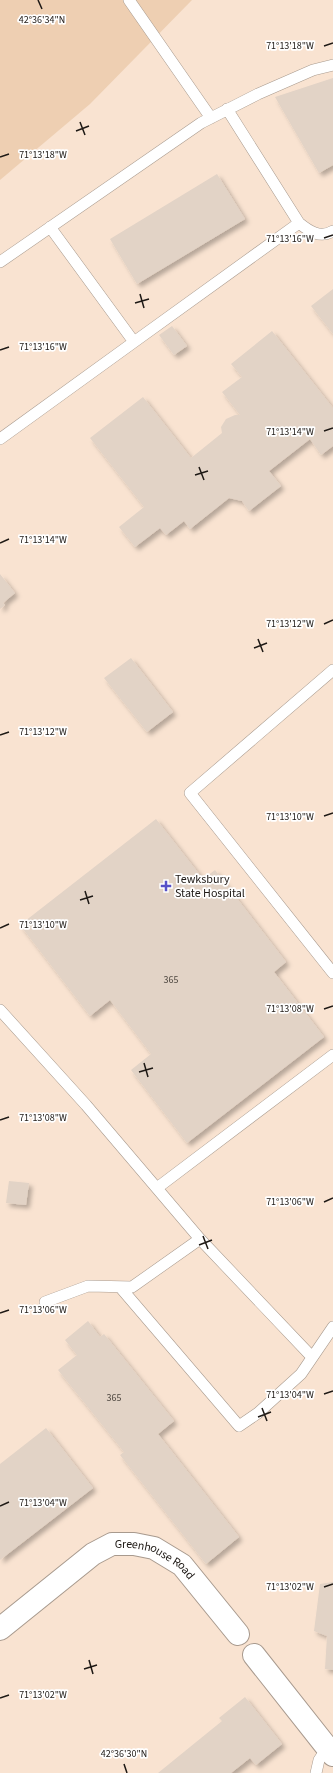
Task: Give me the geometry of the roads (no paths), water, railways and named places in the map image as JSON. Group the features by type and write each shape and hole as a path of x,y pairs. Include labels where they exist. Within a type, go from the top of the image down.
{"street":[{"name":"Greenhouse Road","path":"0,1629 93,1554 112,1544 134,1544 154,1548 182,1565 238,1634"},
{"path":"254,1655 331,1748"}],"lane":[{"path":"129,0 211,118"},
{"path":"0,262 145,161 211,118 265,91 313,70 333,65"},
{"path":"227,110 299,223 311,233 320,235 333,231"},
{"path":"0,439 299,223"},
{"path":"50,227 134,342"},
{"path":"333,670 190,793 333,973"},
{"path":"0,1010 86,1105 200,1238 312,1358"},
{"path":"157,1188 333,1054"},
{"path":"45,1302 88,1286 132,1287 200,1238"},
{"path":"120,1287 239,1426 258,1413 301,1374 333,1327"},
{"path":"316,1773 319,1760 331,1748"}],"place":[{"name":"Tewksbury State Hospital","path":"166,886"}]}
